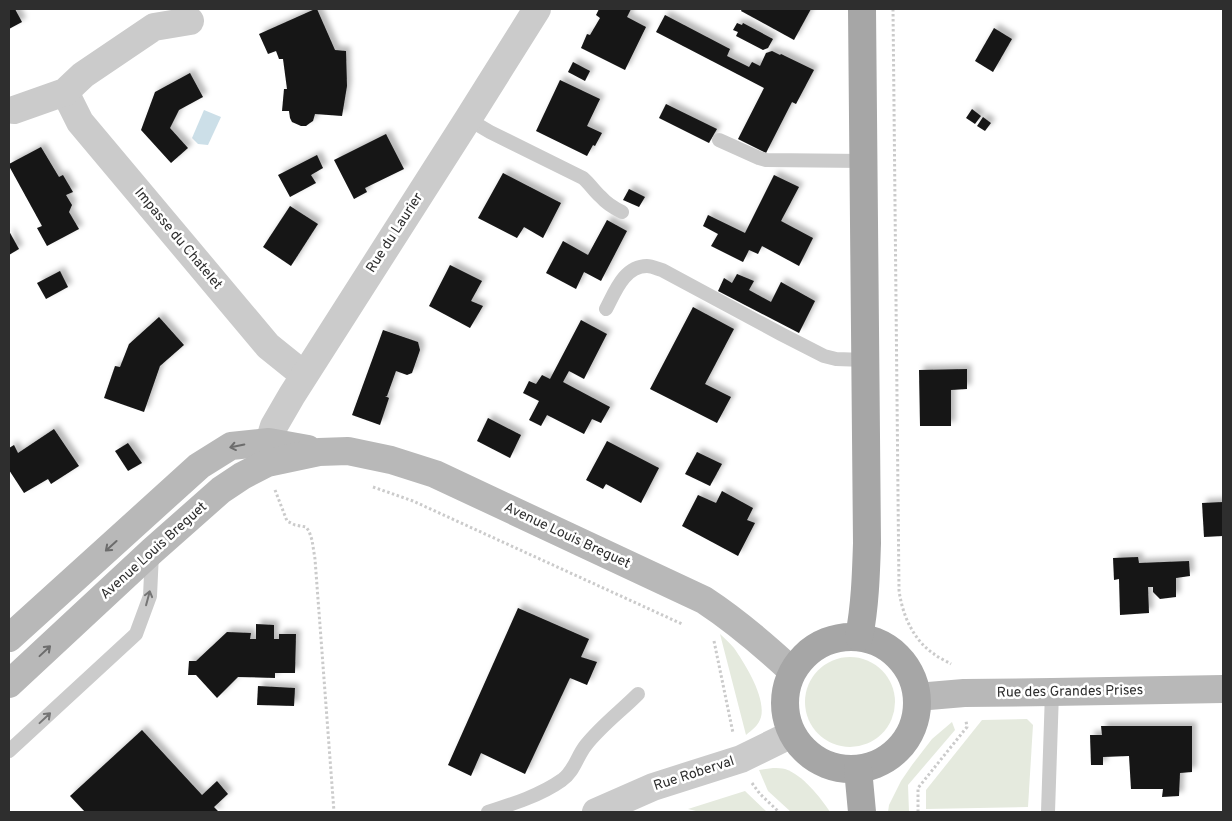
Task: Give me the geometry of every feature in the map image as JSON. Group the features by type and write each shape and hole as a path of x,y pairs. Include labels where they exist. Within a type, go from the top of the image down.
{"main road":[{"path":"859,636 863,618 867,543 862,9"},
{"path":"843,636 859,636 874,640 887,647 908,668 917,696 917,711 907,739 886,760 858,769 842,769 827,765 813,758 801,747 792,734 787,722 784,696 792,671 801,658 813,647 843,636"},
{"path":"858,769 862,812"}],"street":[{"name":"Rue du Laurier","path":"268,452 274,426 304,375 537,9"},
{"path":"14,110 66,92 83,75 154,27 190,21"},
{"name":"Impasse du Chatelet","path":"66,92 80,122 268,346 304,375"},
{"name":"Avenue Louis Breguet","path":"9,638 199,466 231,446 268,452 348,451 391,460 435,474 704,600 724,612 792,671"},
{"name":"Avenue Louis Breguet","path":"9,684 152,551 221,490 242,476 268,452"},
{"name":"Rue des Grandes Prises","path":"917,696 964,693 1223,689"},
{"name":"Rue Roberval","path":"596,812 653,787 741,758 792,734"}],"lane":[{"path":"468,119 490,132 583,178 591,184 599,196 607,203 622,212"},
{"path":"719,140 766,160 863,161"},
{"path":"606,309 623,278 630,271 639,267 649,266 662,270 824,356 836,359 865,360"},
{"path":"9,751 136,634 150,596 152,551"},
{"path":"1048,812 1052,692"},
{"path":"488,812 542,792 564,779 590,740 638,694"}],"path":[{"path":"893,9 900,602 912,630 921,643 934,654 957,666"},
{"path":"368,486 413,501 682,624"},
{"path":"275,490 287,521 295,526 306,527 309,532 315,559 334,812"},
{"path":"714,641 735,741"},
{"path":"918,812 918,788 967,727 966,716"},
{"path":"747,777 760,794 779,812"}],"shaded area":[{"path":"204,110 221,117 208,145 198,144 192,138"},
{"path":"720,634 734,648 744,663 758,691 762,709 761,717 755,727 746,735"},
{"path":"850,657 867,661 882,670 891,685 895,702 891,719 882,734 867,743 850,747 833,743 818,734 809,719 805,702 809,685 818,670 833,661"},
{"path":"1027,719 1033,725 1028,807 926,809 926,790 982,720"},
{"path":"952,722 955,730 908,785 909,812 888,812 889,805 901,781 912,765 932,739"},
{"path":"785,769 805,781 830,812 791,812 768,791 759,770"},
{"path":"745,791 767,812 700,812 688,809"}],"building":[{"path":"9,9 15,9 22,22 9,29"},
{"path":"317,9 335,50 346,51 347,86 342,116 315,114 313,121 306,126 301,126 292,122 289,111 282,111 284,89 287,89 283,59 279,59 276,51 268,54 259,34"},
{"path":"599,9 631,9 627,17 646,27 625,70 581,48 587,34 590,35 600,18 596,15"},
{"path":"742,9 811,9 794,40 741,11"},
{"path":"665,15 730,49 727,56 749,67 752,62 760,66 766,53 772,51 814,70 796,104 792,102 766,153 738,139 764,88 656,32"},
{"path":"737,23 742,25 743,23 773,39 768,48 763,50 736,36 738,32 733,30"},
{"path":"994,28 1012,39 993,72 975,61"},
{"path":"573,62 590,71 585,81 568,72"},
{"path":"190,73 203,97 179,110 170,128 188,148 171,163 141,130 155,92"},
{"path":"560,80 600,99 587,126 602,133 587,156 536,131"},
{"path":"666,104 717,129 709,143 659,118"},
{"path":"972,109 981,116 975,124 966,118"},
{"path":"983,117 991,123 985,131 977,126"},
{"path":"386,134 404,169 365,188 367,192 354,199 334,160"},
{"path":"41,147 59,177 63,175 73,192 66,195 72,205 69,212 79,229 47,246 37,228 42,226 9,166 9,164"},
{"path":"317,155 323,168 311,175 316,183 290,197 278,175"},
{"path":"503,173 561,203 543,238 524,227 517,238 478,218"},
{"path":"774,175 799,187 781,221 813,238 799,266 762,246 758,254 749,250 743,262 711,246 718,234 703,226 708,215 745,233"},
{"path":"629,189 645,197 639,207 623,200"},
{"path":"290,206 318,224 291,266 263,247"},
{"path":"607,220 627,231 601,281 584,272 576,289 546,273 563,241 588,255"},
{"path":"9,231 19,249 9,255"},
{"path":"450,265 482,281 471,301 483,306 470,328 429,306"},
{"path":"60,271 68,287 46,299 37,283"},
{"path":"737,274 754,281 749,290 771,302 781,282 815,301 799,333 718,291 724,278 732,283"},
{"path":"693,307 734,329 705,384 731,397 717,423 650,389"},
{"path":"159,317 184,345 160,366 144,412 104,398 115,366 120,367 129,344"},
{"path":"581,320 607,334 584,379 569,371 563,382 610,407 601,423 592,419 584,434 547,415 541,426 529,420 539,401 523,393 529,381 536,384 542,375 550,379"},
{"path":"383,330 418,342 420,350 412,373 407,375 396,371 387,396 385,396 389,398 380,425 352,415"},
{"path":"967,369 967,389 951,390 951,426 920,426 919,370"},
{"path":"488,418 521,435 510,458 477,441"},
{"path":"54,429 79,466 51,484 48,479 24,493 9,470 9,448 14,445 18,453"},
{"path":"607,441 659,468 641,503 606,484 603,489 586,480"},
{"path":"128,443 142,463 128,471 115,451"},
{"path":"697,452 722,464 710,486 685,474"},
{"path":"722,491 753,508 747,520 755,523 738,556 682,526 698,495 716,503"},
{"path":"1223,502 1223,536 1204,537 1202,503"},
{"path":"1138,557 1139,563 1189,561 1190,576 1176,578 1176,597 1160,599 1153,592 1153,587 1148,587 1149,613 1120,615 1119,579 1114,580 1113,558"},
{"path":"518,608 589,639 581,657 597,662 587,685 570,678 525,774 481,753 471,776 448,765"},
{"path":"256,624 274,625 274,639 279,639 279,634 296,634 295,673 275,673 275,678 238,677 217,698 196,675 188,675 189,661 196,661 227,632 251,633 250,639 256,639"},
{"path":"258,686 295,688 294,706 257,705"},
{"path":"1101,726 1192,726 1192,772 1180,773 1179,796 1162,797 1163,789 1131,789 1129,756 1103,757 1103,765 1091,765 1090,735 1102,735"},
{"path":"142,730 202,795 217,781 228,794 214,807 219,812 85,812 70,796"}]}
